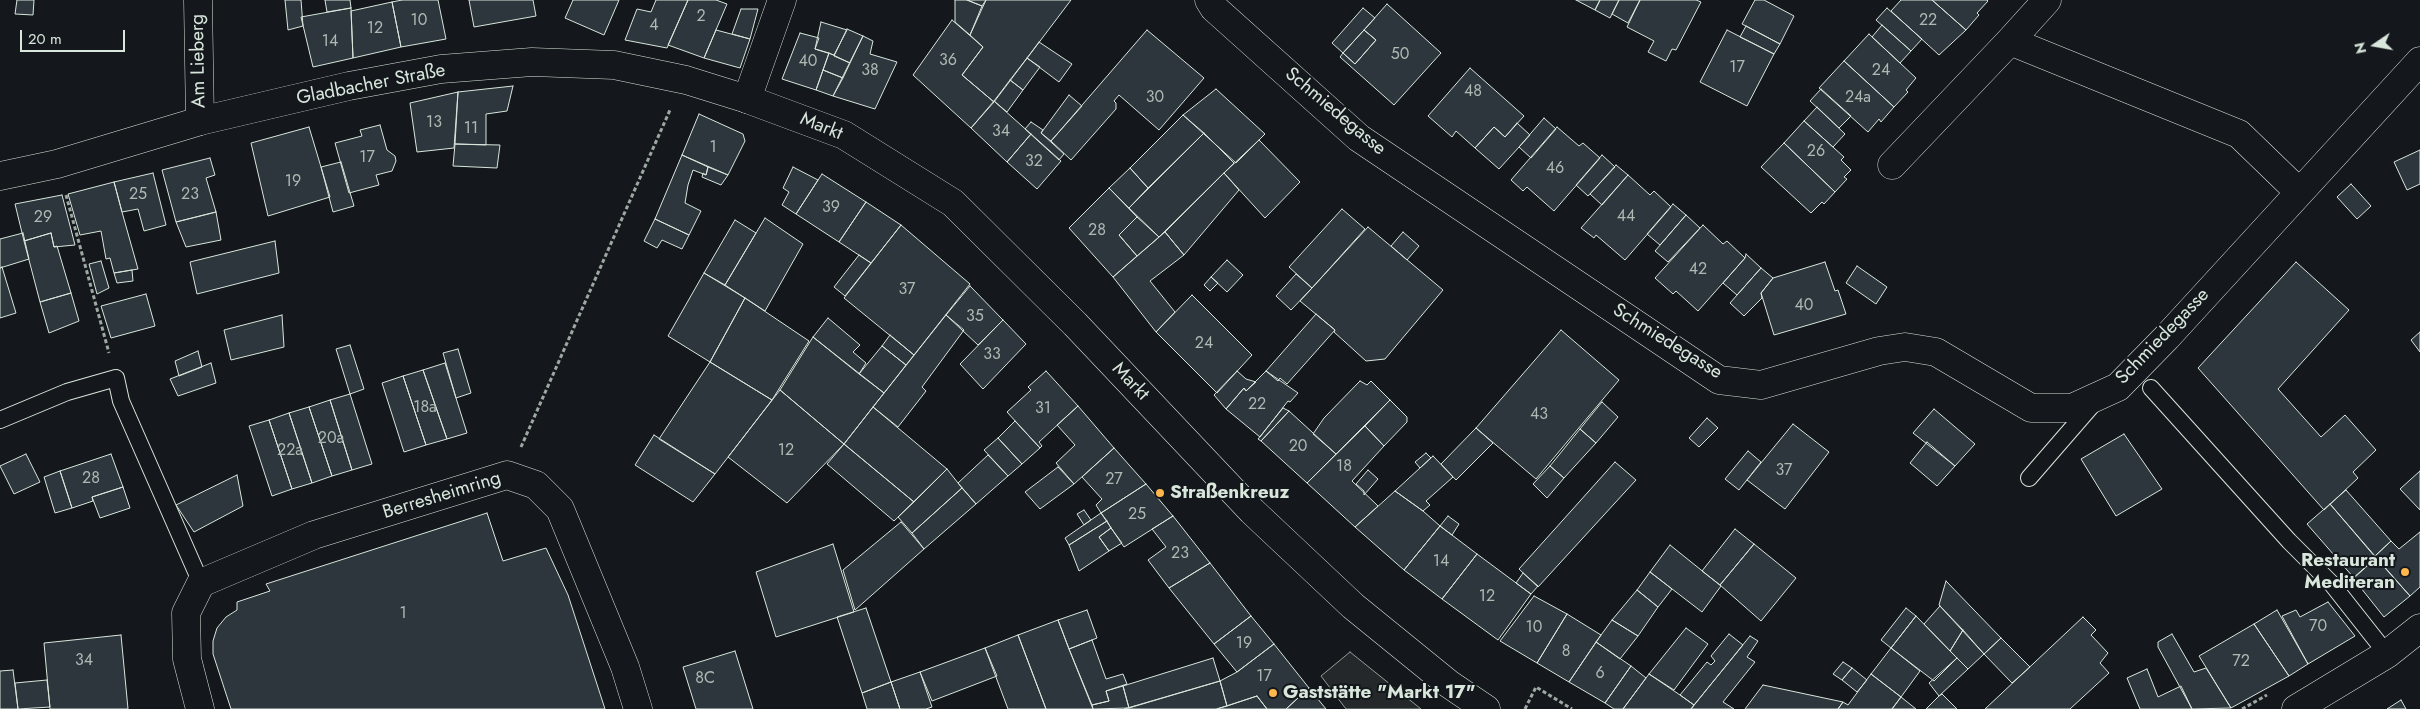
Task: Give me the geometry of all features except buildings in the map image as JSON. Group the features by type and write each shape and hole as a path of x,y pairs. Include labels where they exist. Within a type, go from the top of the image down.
{"street":[{"name":"Am Lieberg","path":"198,0 200,121"},
{"path":"747,99 782,0"},
{"name":"Schmiedegasse","path":"1209,0 1214,8 1360,138 1720,380 1761,385 1879,351 1905,347 1936,352 2031,408 2072,408 2118,387 2135,371 2420,61"},
{"path":"1892,165 2047,0"},
{"path":"2010,41 2239,134 2298,192"},
{"name":"Gladbacher Straße","path":"0,176 58,164 200,121 349,86 441,70 532,62 614,65 686,80 747,99"},
{"name":"Markt","path":"747,99 844,135 953,203 1075,324 1259,517 1353,606 1449,684 1486,709"},
{"name":"Berresheimring","path":"201,583 314,535 507,475 536,485 560,509 625,667 638,709"},
{"path":"200,709 187,659 186,613 201,583"},
{"path":"2296,709 2387,654 2420,628"}],"lane":[{"path":"0,420 67,392 116,378 121,401 201,583"},
{"path":"2151,388 2289,541 2330,583 2387,654"},
{"path":"2029,478 2100,395"}],"path":[{"path":"507,475 532,426 668,113 686,80"},
{"path":"58,164 116,378"},
{"path":"1525,709 1536,687 1572,709"}],"shaded area":[{"path":"1350,652 1421,709 1346,709 1321,676"}],"place":[{"name":"Straßenkreuz","path":"1160,493"},
{"name":"Restaurant Mediteran","path":"2405,572"},
{"name":"Gaststätte \"Markt 17\"","path":"1273,693"}]}
